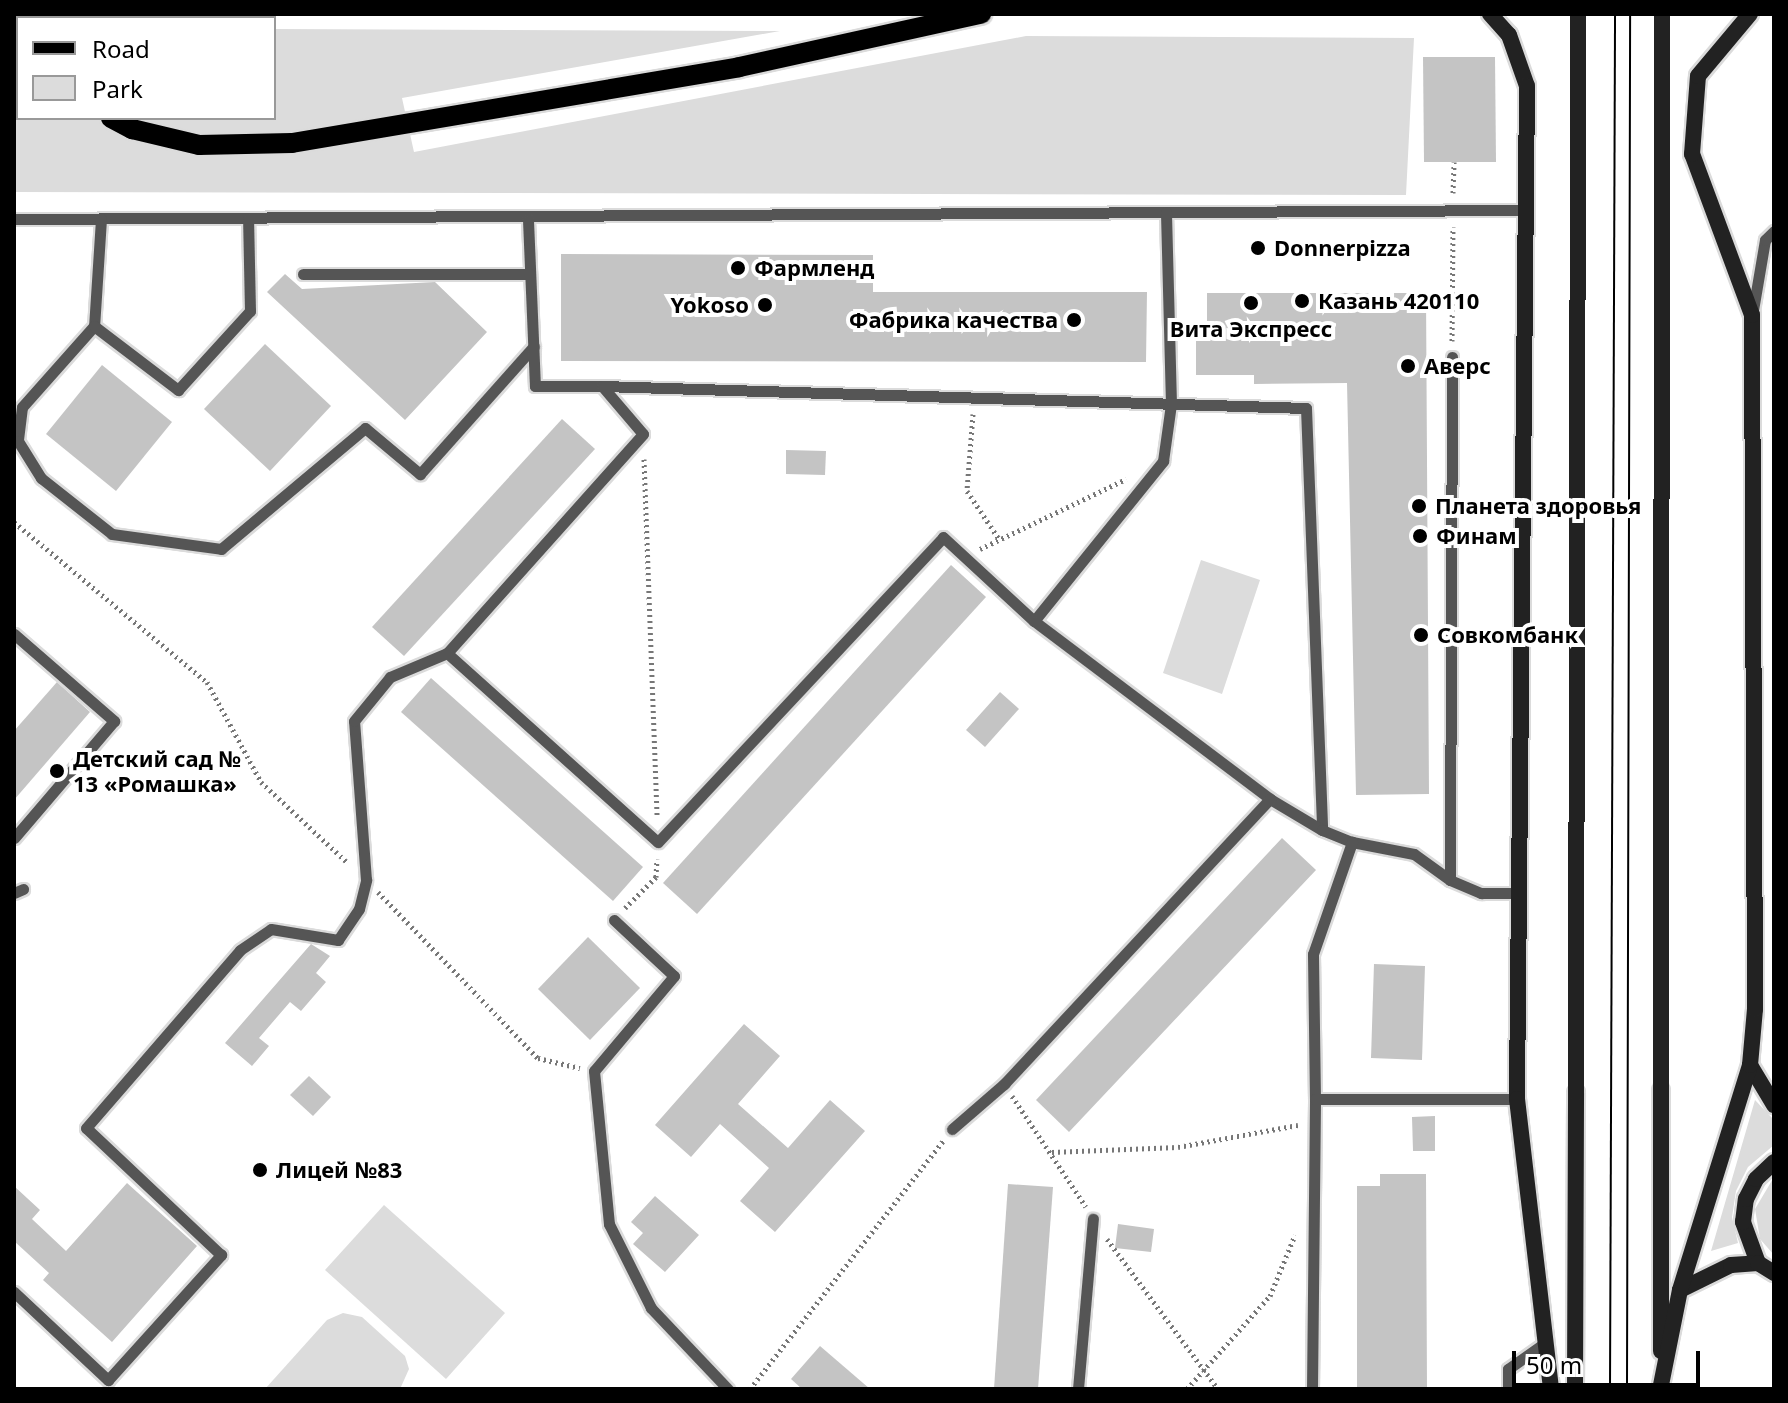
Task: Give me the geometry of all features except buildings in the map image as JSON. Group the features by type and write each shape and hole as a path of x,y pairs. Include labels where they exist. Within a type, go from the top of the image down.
{"main road":[{"path":"115,120 132,129 199,145 292,143 739,67 981,14"},
{"path":"1490,14 1509,35 1527,86 1517,1099 1542,1345 1551,1389"},
{"path":"1575,1389 1578,14"},
{"path":"1660,1387 1662,14"},
{"path":"1660,1387 1680,1290 1750,1065 1755,1009 1752,315 1692,154 1698,76 1750,14"},
{"path":"1750,1065 1774,1105"},
{"path":"1774,1162 1756,1179 1746,1199 1743,1222 1758,1263 1774,1273"},
{"path":"1680,1290 1704,1274 1758,1263"}],"lane":[{"path":"14,219 528,220 1526,210"},
{"path":"1034,621 1163,461 1171,404 1166,212"},
{"path":"101,219 94,326 22,407 18,441 41,478 112,534 221,549 365,428 420,474 534,346"},
{"path":"94,326 178,390 250,311 248,219"},
{"path":"528,220 535,386 1306,408 1322,830"},
{"path":"1752,315 1765,240 1774,231"},
{"path":"303,274 530,274"},
{"path":"1450,880 1452,357"},
{"path":"14,1292 108,1380 221,1255 86,1128 240,950 271,929 338,940 359,909 366,880 354,721 390,677 447,653 643,434 602,386"},
{"path":"447,653 658,842 943,537 1034,621 1270,799 1322,830 1352,842 1414,854 1450,880 1481,893 1519,893"},
{"path":"14,634 114,721 14,838"},
{"path":"952,1129 1004,1084 1270,799"},
{"path":"1312,1389 1313,954 1352,842"},
{"path":"614,920 674,976 594,1071 609,1224 651,1308 728,1389"},
{"path":"1315,1099 1517,1099"},
{"path":"1078,1389 1093,1219"},
{"path":"1508,1389 1508,1369 1542,1345"}],"path":[{"path":"1452,357 1454,162"},
{"path":"974,398 967,491 999,539"},
{"path":"614,920 656,877 658,842 643,434"},
{"path":"965,557 1163,461"},
{"path":"14,522 207,682 261,782 366,880 538,1058 594,1071"},
{"path":"1004,1084 1052,1152 1093,1219 1218,1389"},
{"path":"1052,1152 1178,1147 1315,1122"},
{"path":"750,1389 952,1129"},
{"path":"1187,1389 1270,1296 1297,1229"}],"green space":[{"path":"14,28 16,120 276,120 276,29 780,31 402,98 414,152 1026,36 1414,38 1406,195 14,192"},
{"path":"1201,560 1260,580 1222,694 1163,673"},
{"path":"1755,1100 1774,1120 1774,1145 1748,1167 1736,1191 1732,1217 1738,1243 1711,1251"},
{"path":"1774,1177 1774,1255 1760,1239 1755,1209"},
{"path":"384,1205 505,1313 446,1379 325,1270"},
{"path":"343,1313 362,1317 405,1356 409,1369 400,1389 265,1389 327,1320"}],"tram line":[{"path":"1610,1389 1615,14"},
{"path":"1627,1389 1630,14"}],"place":[{"name":"Donnerpizza","path":"1258,248"},
{"name":"Фармленд","path":"738,268"},
{"name":"Казань 420110","path":"1302,301"},
{"name":"Вита Экспресс","path":"1251,303"},
{"name":"Yokoso","path":"765,305"},
{"name":"Фабрика качества","path":"1074,320"},
{"name":"Аверс","path":"1408,366"},
{"name":"Планета здоровья","path":"1419,506"},
{"name":"Финам","path":"1420,536"},
{"name":"Совкомбанк","path":"1421,635"},
{"name":"Детский сад № 13 «Ромашка»","path":"57,771"},
{"name":"Лицей №83","path":"260,1170"}]}
